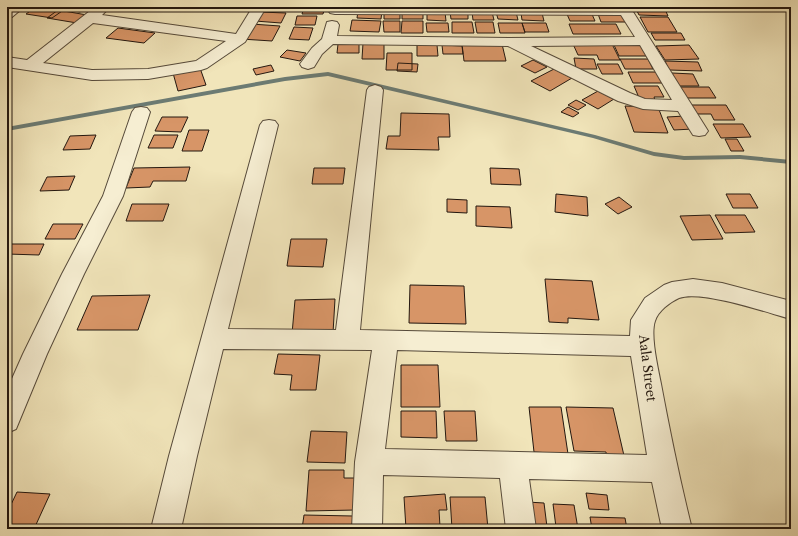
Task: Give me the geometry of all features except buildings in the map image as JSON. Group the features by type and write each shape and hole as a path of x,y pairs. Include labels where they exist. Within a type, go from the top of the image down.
{"street":[{"path":"7,14 17,7"},
{"path":"31,65 104,7"},
{"path":"308,64 317,51 329,40 336,8 624,9 699,131"},
{"path":"7,62 92,75 148,74 201,65 240,39 257,12"},
{"path":"90,18 240,39"},
{"path":"329,40 509,42 645,41"},
{"path":"509,42 624,97 643,104 684,106"},
{"path":"347,340 375,90"},
{"path":"7,421 35,354 113,196 141,112"},
{"path":"166,529 269,125"},
{"name":"Aala Street","path":"677,529 663,469 642,346 643,320 653,304 672,291 693,287 722,292 791,310"},
{"path":"214,340 386,340 642,346"},
{"path":"367,529 369,462 386,340"},
{"path":"369,462 513,464 663,469"},
{"path":"513,464 521,529"}],"waterway":[{"path":"7,129 285,79 328,74 595,137 654,154 684,158 740,157 791,162"}]}
